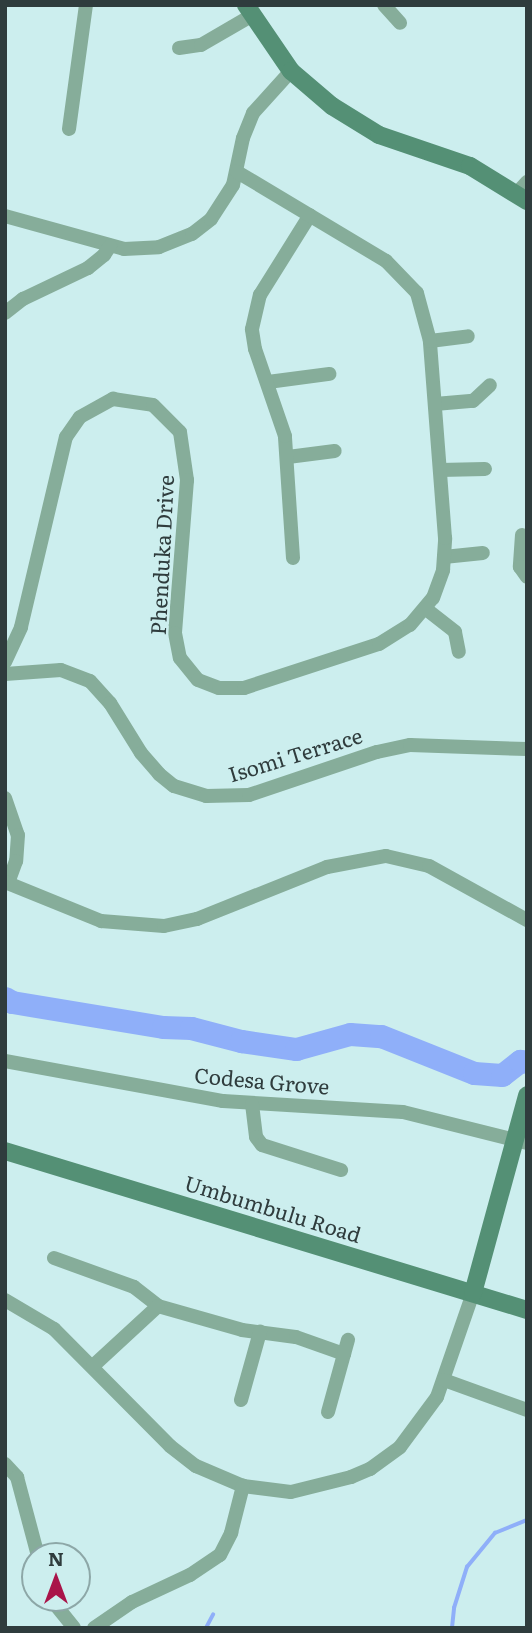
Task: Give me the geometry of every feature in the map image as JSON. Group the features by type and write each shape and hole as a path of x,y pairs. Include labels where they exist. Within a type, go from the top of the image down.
{"main road":[{"path":"249,11 291,71 332,106 359,124 406,145 470,166 524,192"},
{"path":"473,1293 521,1142 527,1096"},
{"name":"Umbumbulu Road","path":"5,1151 527,1310"}],"street":[{"path":"69,129 86,5"},
{"path":"384,5 400,23"},
{"path":"178,48 201,45 249,11"},
{"path":"5,216 110,246 150,248 192,234 211,219 223,203 237,172 243,138 253,113 291,71"},
{"name":"Phenduka Drive","path":"5,662 21,627 66,437 80,417 113,399 153,405 180,432 187,480 175,633 180,658 198,680 219,688 264,683 379,644 410,625 426,609 439,584 444,557 436,404 430,341 417,293 400,272 237,172"},
{"path":"293,558 288,457 282,420 253,338 255,308 274,270 310,215"},
{"path":"5,313 23,299 88,268 110,246"},
{"path":"430,341 468,336"},
{"path":"268,382 329,374"},
{"path":"436,404 473,401 490,385"},
{"path":"288,457 335,451"},
{"path":"440,470 485,469"},
{"path":"522,535 520,567 527,577"},
{"path":"444,557 483,553"},
{"path":"426,609 455,632 458,652"},
{"name":"Isomi Terrace","path":"5,674 61,670 90,681 110,702 141,753 159,774 174,786 206,796 249,794 377,752 410,746 527,749"},
{"path":"5,799 18,835 16,861 7,883 101,921 164,926 197,919 327,867 386,856 429,866 527,920"},
{"name":"Codesa Grove","path":"5,1061 198,1097 252,1104 403,1111 521,1142"},
{"path":"252,1104 256,1137 262,1145 341,1170"},
{"path":"54,1258 134,1287 158,1306 228,1327 346,1347 328,1412"},
{"path":"5,1300 54,1329 183,1457 210,1474 243,1486 272,1491 310,1489 370,1469 400,1447 437,1397 473,1293"},
{"path":"93,1366 158,1306"},
{"path":"241,1400 260,1332"},
{"path":"444,1380 527,1410"},
{"path":"5,1464 17,1477 34,1542"},
{"path":"94,1628 132,1602 190,1575 220,1555 231,1533 243,1486"},
{"path":"61,1612 74,1628"}],"waterway":[{"path":"5,998 12,1002 163,1027 191,1028 241,1041 296,1049 350,1034 381,1036 474,1073 502,1075 520,1061 527,1062"},
{"path":"452,1628 454,1608 467,1567 495,1533 527,1520"},
{"path":"206,1628 213,1615"}]}
